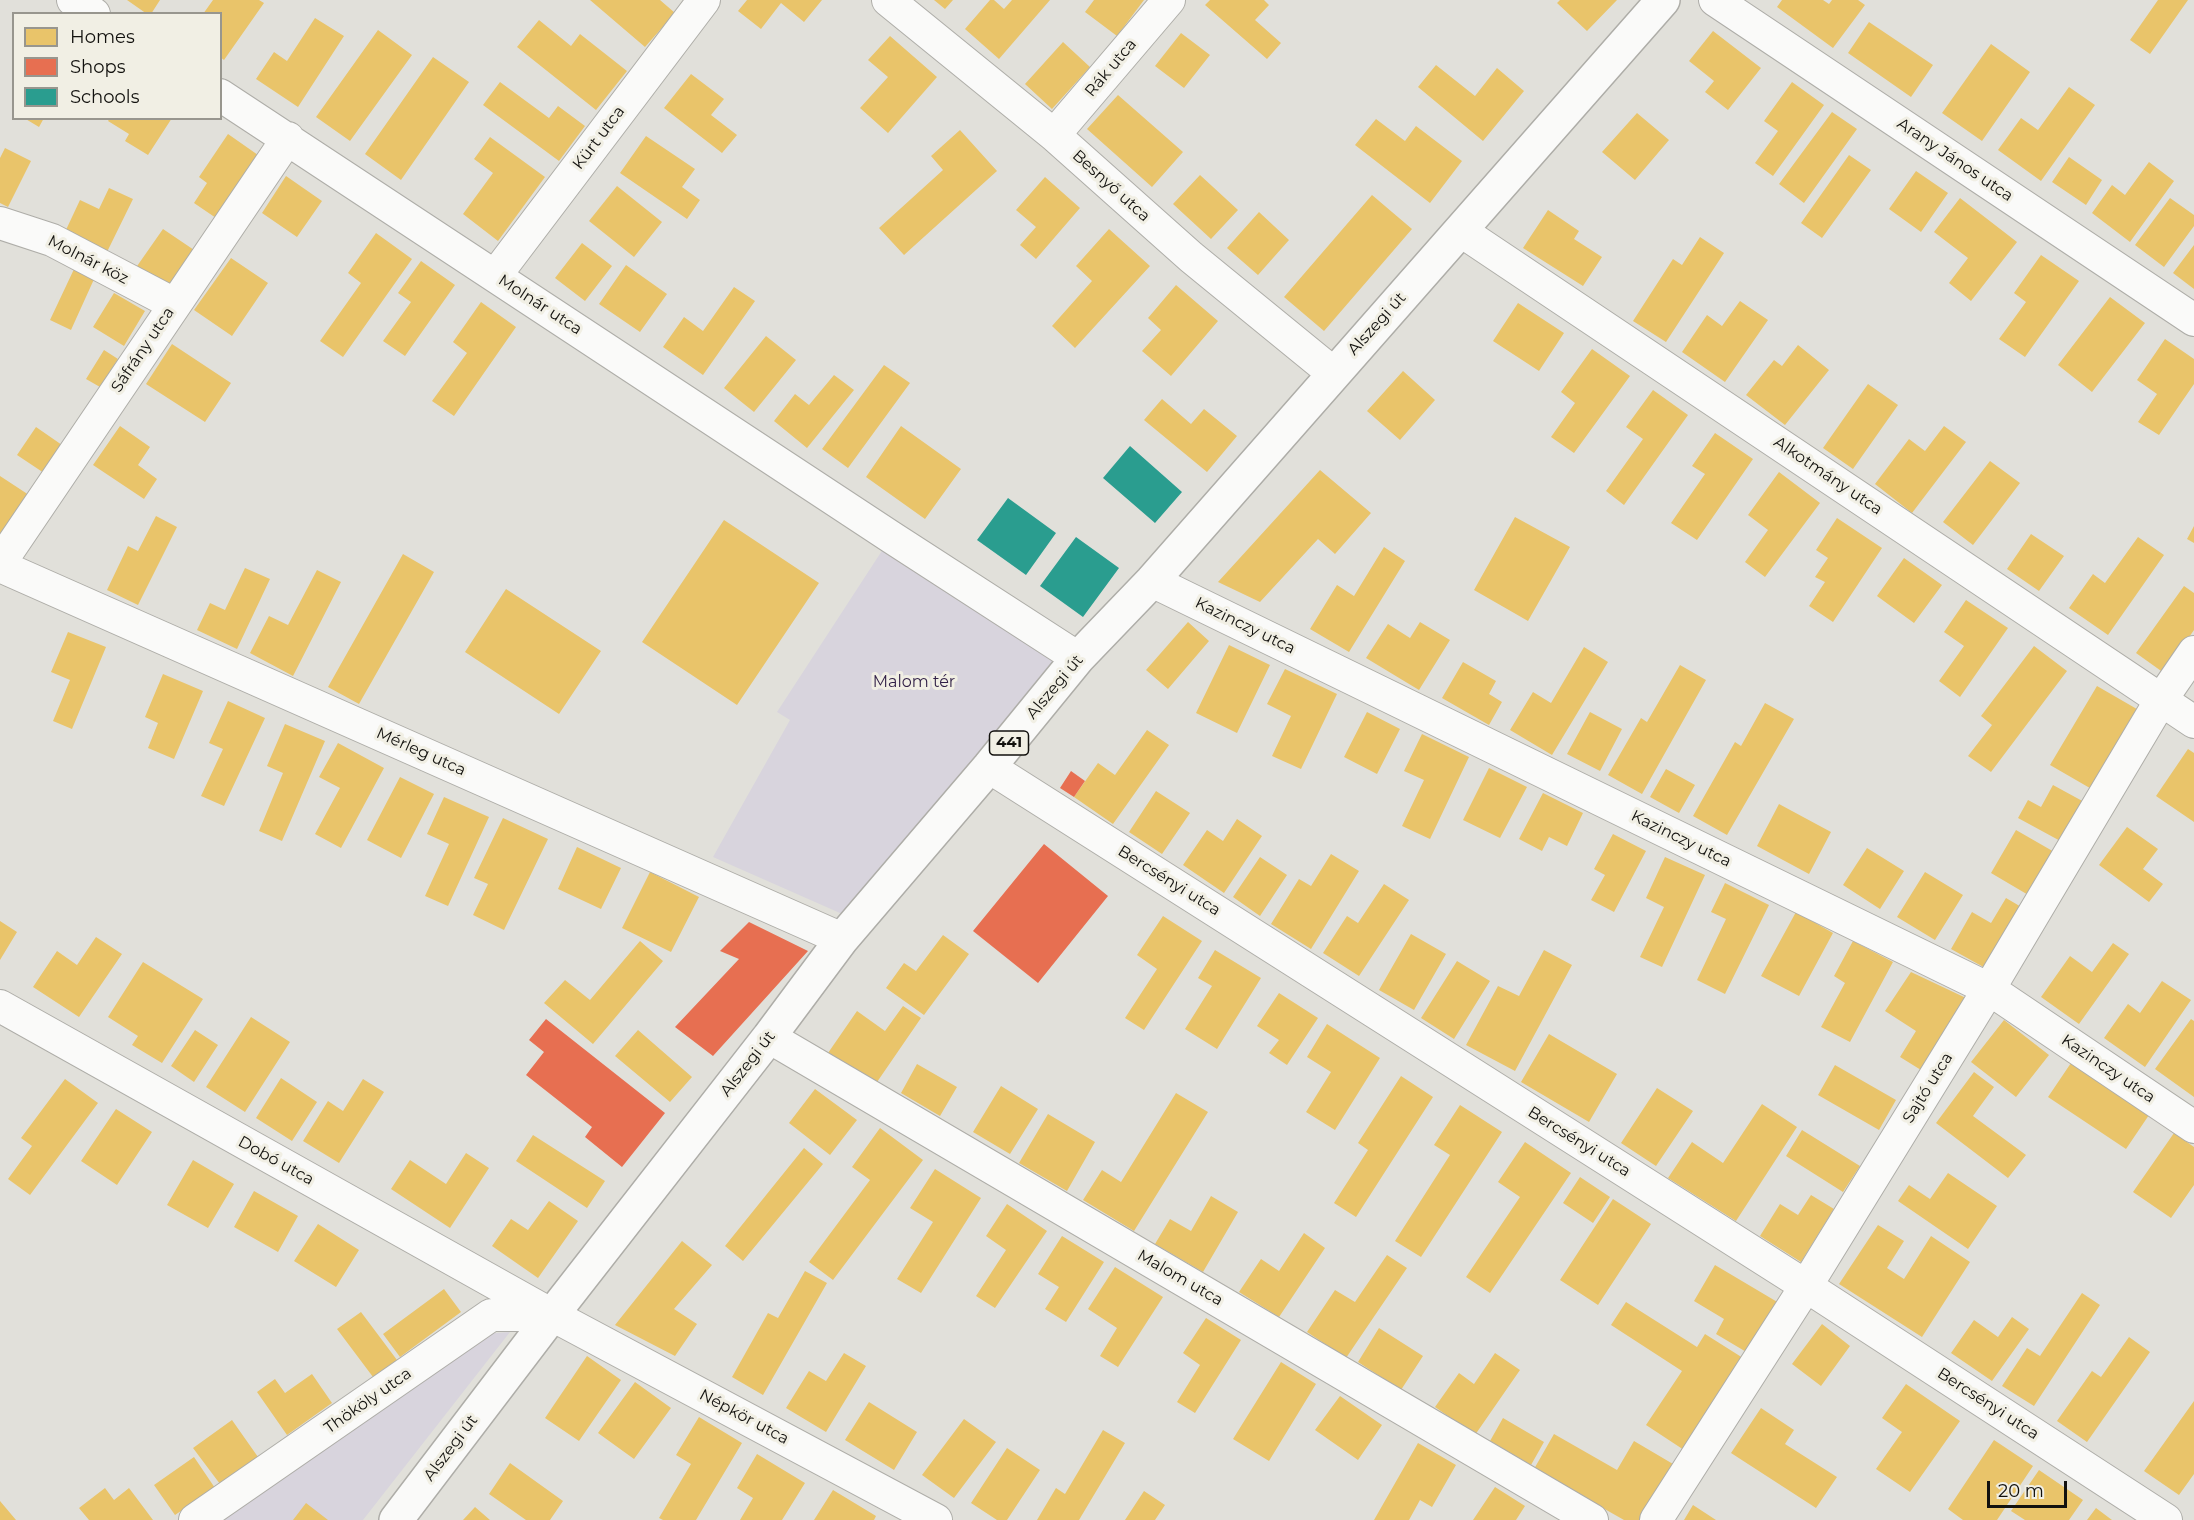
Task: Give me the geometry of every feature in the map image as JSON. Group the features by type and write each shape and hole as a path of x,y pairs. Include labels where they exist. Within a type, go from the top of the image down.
{"main road":[{"name":"Alszegi út","path":"396,1520 842,939 989,767 1078,658 1152,581 1663,0"}],"street":[{"path":"73,0 91,12"},
{"name":"Kürt utca","path":"495,276 704,0"},
{"name":"Besnyő utca","path":"888,0 1054,135 1191,257 1333,373"},
{"name":"Rák utca","path":"1054,135 1169,0"},
{"name":"Arany János utca","path":"1715,0 2194,320"},
{"name":"Molnár utca","path":"222,96 1078,658"},
{"name":"Sáfrány utca","path":"0,564 288,138"},
{"name":"Molnár köz","path":"0,223 52,240 174,304"},
{"name":"Alkotmány utca","path":"1461,231 2194,722"},
{"name":"Mérleg utca","path":"0,564 842,939"},
{"name":"Kazinczy utca","path":"1152,581 1989,989 2194,1126"},
{"name":"Sajtó utca","path":"1656,1520 1806,1286 1989,989 2161,700 2194,652"},
{"name":"Bercsényi utca","path":"989,767 1806,1286 2166,1520"},
{"name":"Dobó utca","path":"0,1006 552,1315"},
{"name":"Malom utca","path":"769,1037 1592,1520"},
{"name":"Thököly utca","path":"195,1520 491,1315 552,1315"},
{"name":"Népkör utca","path":"552,1315 936,1520"}],"green space":[{"name":"Malom tér","path":"887,543 1060,656 849,917 713,857 790,720 777,712"},
{"path":"510,1332 363,1520 220,1520 484,1334"}],"building: Homes":[{"path":"127,0 160,0 152,12 144,12"},
{"path":"213,0 259,0 264,3 224,60 222,58 222,12 204,12"},
{"path":"590,0 660,0 675,13 645,47"},
{"path":"747,0 822,0 804,22 781,3 761,29 738,11"},
{"path":"934,0 953,0 945,9"},
{"path":"990,0 994,0 1004,9 1012,0 1050,0 999,59 965,29"},
{"path":"1094,0 1144,0 1117,36 1085,12"},
{"path":"1210,0 1264,0 1269,5 1255,20 1281,43 1267,59 1205,5"},
{"path":"1560,0 1617,0 1587,31 1557,3"},
{"path":"1782,0 1823,0 1829,4 1832,0 1858,0 1865,5 1833,48 1777,7"},
{"path":"2158,0 2188,0 2150,54 2130,40"},
{"path":"315,18 344,36 298,107 256,79 274,52 287,61"},
{"path":"539,20 571,46 580,34 627,71 596,110 517,47"},
{"path":"1869,22 1933,65 1911,97 1848,53"},
{"path":"378,30 412,55 350,141 316,117"},
{"path":"1713,31 1761,68 1728,110 1705,92 1714,81 1689,61"},
{"path":"1181,33 1210,55 1184,88 1155,66"},
{"path":"890,36 937,77 888,133 860,108 888,77 868,60"},
{"path":"1063,42 1090,67 1052,109 1025,84"},
{"path":"1991,44 2030,72 1982,141 1942,113"},
{"path":"433,57 469,82 401,180 365,154"},
{"path":"1436,65 1475,96 1497,68 1524,91 1483,141 1418,87"},
{"path":"691,74 724,99 711,115 737,135 722,153 664,108"},
{"path":"500,82 549,118 558,106 585,126 559,161 483,105"},
{"path":"1792,82 1824,105 1773,176 1755,163 1778,131 1764,121"},
{"path":"2069,87 2095,105 2041,181 1998,150 2021,118 2038,130"},
{"path":"1118,95 1183,152 1152,187 1087,129"},
{"path":"1832,112 1857,129 1804,203 1779,184"},
{"path":"1637,113 1669,140 1635,180 1602,152"},
{"path":"1376,119 1405,141 1416,126 1462,161 1430,203 1355,145"},
{"path":"27,120 43,120 39,127"},
{"path":"171,120 148,155 125,141 129,134 108,121"},
{"path":"960,130 997,171 904,255 879,228 943,170 931,156"},
{"path":"228,134 258,155 216,218 194,203 207,183 199,177"},
{"path":"646,136 695,169 682,187 700,200 687,219 620,173"},
{"path":"490,137 545,177 498,241 463,214 493,173 474,159"},
{"path":"5,148 31,161 8,207 0,203 0,158"},
{"path":"1849,155 1871,170 1822,238 1801,223"},
{"path":"2069,157 2102,180 2086,205 2052,182"},
{"path":"2149,162 2174,181 2130,242 2092,213 2112,185 2125,195"},
{"path":"1916,171 1948,193 1921,232 1889,209"},
{"path":"1200,175 1238,210 1211,239 1173,204"},
{"path":"286,176 322,201 297,237 262,213"},
{"path":"1045,177 1080,208 1036,259 1020,245 1036,227 1016,210"},
{"path":"617,186 662,222 634,257 589,221"},
{"path":"109,188 133,199 107,252 65,232 80,200 99,209"},
{"path":"1372,195 1412,229 1324,331 1284,297"},
{"path":"1960,198 2017,242 1971,301 1949,283 1968,258 1934,232"},
{"path":"2170,198 2194,215 2194,226 2164,267 2135,245"},
{"path":"1548,210 1579,231 1574,239 1602,257 1583,286 1523,248"},
{"path":"1259,212 1289,240 1258,275 1227,248"},
{"path":"163,229 197,252 170,292 135,269"},
{"path":"1109,229 1150,266 1075,348 1052,326 1092,281 1076,266"},
{"path":"376,233 412,259 343,357 320,341 361,283 348,273"},
{"path":"1700,237 1724,253 1666,342 1633,321 1673,259 1682,265"},
{"path":"582,243 612,266 585,301 555,278"},
{"path":"2194,245 2194,289 2173,273"},
{"path":"2041,255 2079,281 2025,357 1999,339 2026,302 2014,293"},
{"path":"231,258 268,283 232,336 194,310"},
{"path":"421,261 455,285 405,356 383,341 411,302 398,293"},
{"path":"626,265 667,294 640,332 599,304"},
{"path":"75,267 95,277 71,330 50,320"},
{"path":"1176,285 1218,321 1171,376 1142,351 1161,330 1148,318"},
{"path":"734,287 755,301 703,375 663,347 684,317 703,331"},
{"path":"114,293 145,311 124,346 93,327"},
{"path":"2110,297 2145,323 2092,392 2058,365"},
{"path":"1740,301 1768,320 1725,382 1682,352 1707,315 1722,326"},
{"path":"481,302 516,327 454,416 432,401 467,353 453,342"},
{"path":"1518,303 1564,333 1539,371 1493,341"},
{"path":"766,336 796,360 754,412 724,388"},
{"path":"2165,339 2194,359 2194,384 2159,435 2138,422 2157,394 2137,380"},
{"path":"172,344 231,383 205,422 146,384"},
{"path":"1798,345 1829,370 1785,425 1746,395 1774,360 1782,366"},
{"path":"1592,349 1630,376 1574,453 1551,437 1575,403 1561,392"},
{"path":"104,350 118,359 100,387 86,379"},
{"path":"884,365 910,383 848,468 822,449"},
{"path":"1403,371 1435,400 1400,440 1367,411"},
{"path":"834,375 854,390 807,448 774,421 795,394 809,405"},
{"path":"1868,384 1898,405 1853,469 1823,448"},
{"path":"1653,390 1688,415 1624,505 1606,491 1643,439 1626,427"},
{"path":"1162,399 1191,424 1204,409 1237,436 1207,472 1144,420"},
{"path":"120,426 150,447 138,465 157,479 144,499 93,465"},
{"path":"901,426 961,469 925,519 866,477"},
{"path":"1944,426 1966,442 1912,513 1875,484 1909,439 1925,451"},
{"path":"36,427 62,445 44,473 17,455"},
{"path":"1715,433 1753,459 1697,540 1671,523 1705,474 1692,466"},
{"path":"1990,461 2020,483 1973,545 1943,522"},
{"path":"1320,470 1371,513 1335,554 1318,539 1260,602 1218,582"},
{"path":"1779,472 1820,503 1765,577 1745,562 1768,530 1748,515"},
{"path":"0,476 29,495 0,541"},
{"path":"156,516 177,527 138,605 107,590 128,546 138,551"},
{"path":"1515,517 1570,547 1528,621 1474,590"},
{"path":"1837,518 1882,548 1833,622 1809,606 1825,582 1815,577 1828,558 1816,550"},
{"path":"724,520 819,583 737,705 642,642"},
{"path":"2194,526 2194,543 2187,539"},
{"path":"2031,534 2064,556 2039,591 2007,569"},
{"path":"2138,537 2164,555 2108,635 2069,608 2093,574 2105,583"},
{"path":"1384,547 1405,561 1349,652 1310,629 1337,585 1354,596"},
{"path":"403,554 434,572 359,704 328,687"},
{"path":"1904,558 1942,585 1914,623 1877,596"},
{"path":"245,568 270,579 237,649 197,630 210,603 225,610"},
{"path":"317,570 341,582 293,676 250,653 269,616 288,625"},
{"path":"2184,586 2194,593 2194,630 2164,673 2136,653"},
{"path":"506,589 601,651 559,714 465,652"},
{"path":"1966,600 2008,628 1960,697 1939,681 1964,646 1944,632"},
{"path":"1188,622 1209,641 1168,689 1146,670"},
{"path":"1420,622 1450,640 1419,690 1366,658 1388,624 1410,638"},
{"path":"68,632 106,647 72,729 53,721 70,680 51,672"},
{"path":"1229,645 1270,665 1237,733 1196,713"},
{"path":"2034,646 2067,671 1991,772 1968,756 1992,725 1981,716"},
{"path":"1584,647 1608,662 1552,755 1510,730 1533,692 1551,703"},
{"path":"1463,662 1496,681 1489,694 1502,702 1489,725 1442,698"},
{"path":"1680,665 1706,680 1642,794 1608,775 1641,718 1647,722"},
{"path":"1285,669 1337,694 1301,769 1272,756 1291,716 1267,704"},
{"path":"163,674 203,691 174,759 148,748 158,723 145,717"},
{"path":"2097,686 2142,712 2095,791 2050,765"},
{"path":"228,701 265,718 224,806 201,796 223,749 209,743"},
{"path":"1765,703 1794,719 1727,835 1693,816 1735,742 1741,746"},
{"path":"1367,712 1400,729 1377,774 1344,757"},
{"path":"1590,712 1622,729 1600,771 1567,754"},
{"path":"285,724 325,741 282,841 259,831 283,773 267,766"},
{"path":"1147,730 1169,745 1113,824 1074,797 1098,763 1115,775"},
{"path":"1422,734 1469,757 1430,839 1402,826 1424,780 1404,771"},
{"path":"338,743 384,768 341,848 315,834 340,788 319,777"},
{"path":"2188,749 2194,753 2194,822 2156,796"},
{"path":"1489,768 1527,787 1500,838 1463,820"},
{"path":"1666,769 1695,785 1679,813 1650,797"},
{"path":"400,777 434,794 401,858 367,840"},
{"path":"2053,785 2086,803 2064,843 2018,818 2028,800 2041,807"},
{"path":"1156,791 1190,813 1162,854 1129,832"},
{"path":"1543,793 1583,813 1567,846 1549,837 1542,851 1519,839"},
{"path":"444,797 489,817 448,906 425,896 449,844 427,834"},
{"path":"1779,804 1831,832 1809,874 1757,846"},
{"path":"503,818 548,839 504,930 473,915 488,884 474,878"},
{"path":"1237,819 1262,836 1224,893 1183,865 1207,830 1223,841"},
{"path":"2127,827 2158,849 2143,869 2163,884 2149,902 2099,865"},
{"path":"2016,830 2056,853 2030,896 1991,873"},
{"path":"1613,834 1646,851 1614,912 1591,900 1605,875 1594,869"},
{"path":"577,847 621,868 601,909 558,889"},
{"path":"1867,848 1904,871 1880,909 1843,885"},
{"path":"1331,854 1359,871 1311,949 1271,924 1299,879 1311,886"},
{"path":"1260,857 1287,875 1260,916 1233,897"},
{"path":"1665,857 1705,875 1662,967 1640,957 1664,907 1646,898"},
{"path":"650,872 699,897 671,952 622,928"},
{"path":"1925,872 1963,895 1935,940 1897,917"},
{"path":"1725,883 1769,905 1725,994 1697,980 1726,919 1711,912"},
{"path":"1384,884 1409,900 1359,976 1323,953 1347,916 1358,923"},
{"path":"2006,898 2023,908 1987,969 1951,949 1972,912 1991,923"},
{"path":"1796,912 1833,933 1799,996 1761,976"},
{"path":"1163,916 1202,941 1144,1030 1125,1018 1157,969 1137,955"},
{"path":"0,921 17,932 0,960"},
{"path":"1411,934 1446,954 1414,1010 1379,990"},
{"path":"943,935 969,954 924,1015 886,988 904,963 916,971"},
{"path":"96,937 122,954 79,1017 33,987 57,951 77,965"},
{"path":"640,941 663,961 593,1044 544,1003 565,980 590,1000"},
{"path":"1853,941 1893,962 1850,1042 1821,1027 1845,983 1834,976"},
{"path":"2113,943 2129,954 2079,1024 2041,997 2070,956 2092,972"},
{"path":"1215,950 1261,978 1217,1049 1185,1029 1212,986 1198,978"},
{"path":"1544,950 1572,965 1515,1071 1466,1045 1498,986 1519,996"},
{"path":"1457,961 1490,981 1454,1039 1421,1018"},
{"path":"143,962 203,999 162,1063 132,1045 138,1036 108,1017"},
{"path":"1911,972 1966,998 1921,1070 1900,1057 1916,1031 1885,1011"},
{"path":"2162,981 2191,1000 2145,1067 2104,1038 2128,1004 2140,1013"},
{"path":"1279,993 1318,1018 1287,1065 1269,1053 1279,1040 1257,1026"},
{"path":"903,1006 921,1018 875,1085 828,1053 857,1011 885,1031"},
{"path":"251,1017 290,1042 245,1112 206,1087"},
{"path":"2191,1019 2194,1021 2194,1097 2155,1069"},
{"path":"2004,1020 2049,1055 2016,1097 1971,1062"},
{"path":"1327,1024 1380,1058 1335,1130 1306,1112 1331,1072 1307,1057"},
{"path":"195,1030 218,1045 194,1082 171,1066"},
{"path":"638,1030 692,1077 670,1102 615,1056"},
{"path":"1549,1034 1617,1074 1589,1122 1521,1082"},
{"path":"2071,1063 2149,1115 2126,1149 2048,1097"},
{"path":"917,1064 957,1087 940,1116 901,1093"},
{"path":"1835,1065 1896,1100 1879,1130 1818,1095"},
{"path":"1974,1072 1994,1087 1973,1116 2026,1155 2008,1178 1936,1123"},
{"path":"1401,1076 1433,1097 1356,1217 1334,1203 1368,1150 1358,1143"},
{"path":"281,1078 317,1102 292,1141 256,1118"},
{"path":"65,1079 98,1103 30,1195 8,1179 32,1146 21,1138"},
{"path":"363,1079 384,1092 339,1163 303,1141 328,1101 343,1111"},
{"path":"1001,1086 1038,1109 1010,1154 973,1132"},
{"path":"1657,1088 1693,1111 1656,1166 1621,1143"},
{"path":"815,1089 857,1120 830,1155 789,1123"},
{"path":"1176,1093 1208,1112 1134,1231 1083,1200 1102,1170 1121,1182"},
{"path":"1762,1104 1797,1127 1736,1221 1668,1178 1692,1142 1723,1163"},
{"path":"1460,1105 1502,1132 1421,1257 1395,1241 1450,1155 1434,1145"},
{"path":"116,1109 152,1132 117,1185 81,1161"},
{"path":"1048,1114 1095,1142 1067,1191 1019,1163"},
{"path":"880,1128 923,1160 833,1280 809,1262 870,1180 852,1167"},
{"path":"1802,1130 1860,1166 1843,1192 1786,1156"},
{"path":"2174,1133 2194,1147 2194,1185 2171,1218 2133,1192"},
{"path":"533,1135 605,1181 587,1208 516,1161"},
{"path":"1525,1142 1571,1173 1490,1293 1466,1277 1520,1197 1498,1182"},
{"path":"804,1148 823,1164 743,1261 725,1246"},
{"path":"466,1153 489,1168 450,1228 391,1189 410,1160 446,1184"},
{"path":"193,1160 234,1184 208,1228 167,1205"},
{"path":"935,1169 981,1198 921,1293 897,1279 933,1222 910,1208"},
{"path":"1948,1173 1997,1206 1968,1249 1898,1201 1909,1185 1930,1199"},
{"path":"1580,1177 1610,1197 1593,1223 1563,1203"},
{"path":"254,1191 298,1216 278,1252 234,1227"},
{"path":"1811,1195 1834,1209 1801,1262 1760,1236 1780,1204 1798,1215"},
{"path":"1211,1196 1238,1212 1203,1272 1155,1244 1170,1219 1191,1231"},
{"path":"1613,1199 1651,1224 1598,1305 1560,1280"},
{"path":"549,1201 578,1221 538,1278 492,1246 511,1219 528,1230"},
{"path":"1007,1204 1047,1231 995,1308 976,1296 1006,1250 986,1236"},
{"path":"318,1224 359,1250 336,1287 294,1261"},
{"path":"1878,1225 1904,1241 1887,1268 1904,1279 1931,1236 1970,1262 1922,1337 1839,1284"},
{"path":"1304,1233 1325,1248 1279,1317 1239,1292 1261,1259 1279,1271"},
{"path":"1062,1236 1104,1262 1066,1322 1045,1309 1059,1287 1038,1274"},
{"path":"682,1241 712,1265 674,1309 697,1324 675,1356 615,1325"},
{"path":"1387,1255 1407,1268 1346,1358 1307,1332 1335,1290 1355,1302"},
{"path":"1715,1265 1779,1303 1748,1353 1716,1334 1724,1319 1694,1301"},
{"path":"1115,1267 1163,1297 1118,1367 1100,1356 1117,1328 1088,1309"},
{"path":"805,1271 827,1283 763,1395 732,1377 768,1313 778,1318"},
{"path":"444,1289 461,1312 400,1357 383,1334"},
{"path":"2082,1293 2100,1305 2034,1406 2002,1386 2027,1348 2040,1356"},
{"path":"1626,1302 1697,1347 1705,1334 1743,1358 1684,1450 1646,1425 1682,1371 1611,1325"},
{"path":"361,1312 397,1360 373,1377 337,1329"},
{"path":"2012,1317 2029,1329 1992,1381 1951,1353 1974,1320 1998,1337"},
{"path":"1206,1318 1241,1340 1195,1413 1177,1402 1200,1365 1183,1353"},
{"path":"1822,1324 1850,1346 1821,1386 1792,1364"},
{"path":"1379,1328 1423,1356 1401,1390 1358,1362"},
{"path":"2129,1337 2150,1352 2087,1442 2057,1421 2092,1371 2101,1377"},
{"path":"844,1353 866,1366 826,1432 786,1408 809,1371 826,1381"},
{"path":"1495,1353 1520,1370 1475,1435 1435,1407 1459,1373 1474,1384"},
{"path":"587,1356 621,1380 579,1441 545,1418"},
{"path":"1281,1362 1316,1384 1269,1461 1233,1439"},
{"path":"312,1374 332,1403 287,1435 257,1392 275,1379 285,1393"},
{"path":"635,1382 671,1408 634,1459 598,1433"},
{"path":"1906,1384 1960,1421 1910,1492 1876,1469 1902,1432 1882,1418"},
{"path":"1340,1396 1382,1425 1358,1460 1315,1430"},
{"path":"2194,1401 2194,1474 2179,1495 2144,1471"},
{"path":"869,1402 917,1432 894,1470 845,1440"},
{"path":"1761,1408 1794,1430 1785,1444 1837,1477 1816,1508 1731,1453"},
{"path":"699,1417 742,1443 696,1520 663,1520 659,1518 691,1464 676,1455"},
{"path":"1503,1418 1544,1442 1531,1465 1490,1441"},
{"path":"964,1419 996,1442 954,1498 922,1475"},
{"path":"232,1420 258,1457 220,1484 193,1448"},
{"path":"1103,1430 1125,1443 1079,1520 1037,1520 1056,1488 1065,1494"},
{"path":"1554,1434 1617,1470 1634,1441 1673,1464 1641,1520 1624,1520 1534,1469"},
{"path":"1994,1440 2033,1466 1997,1520 1963,1520 1948,1509"},
{"path":"1418,1443 1456,1465 1432,1507 1420,1500 1409,1520 1374,1520"},
{"path":"1007,1448 1040,1470 1007,1520 997,1520 971,1503"},
{"path":"757,1454 805,1483 782,1520 740,1520 753,1498 737,1488"},
{"path":"194,1457 215,1488 175,1515 154,1485"},
{"path":"510,1463 563,1501 550,1520 526,1520 489,1494"},
{"path":"2039,1470 2083,1500 2069,1520 2025,1520 2011,1511"},
{"path":"1495,1487 1525,1506 1516,1520 1473,1520"},
{"path":"105,1488 114,1500 129,1488 153,1520 89,1520 79,1508"},
{"path":"833,1490 876,1516 874,1520 814,1520"},
{"path":"1144,1491 1165,1505 1155,1520 1125,1520"},
{"path":"0,1501 16,1520 0,1520"},
{"path":"306,1503 328,1520 293,1520"},
{"path":"1693,1505 1716,1520 1684,1520"},
{"path":"475,1507 490,1520 463,1520"},
{"path":"2096,1508 2112,1520 2087,1520"}],"building: Shops":[{"path":"1071,771 1085,781 1074,797 1060,788"},
{"path":"1044,844 1108,896 1038,983 973,931"},
{"path":"749,922 808,951 713,1056 675,1027 739,959 720,951"},
{"path":"546,1019 665,1113 622,1167 585,1137 592,1127 526,1075 544,1052 529,1040"}],"building: Schools":[{"path":"1130,446 1182,492 1155,523 1103,478"},
{"path":"1008,498 1056,533 1026,575 977,540"},
{"path":"1076,537 1119,568 1083,617 1040,586"}]}
